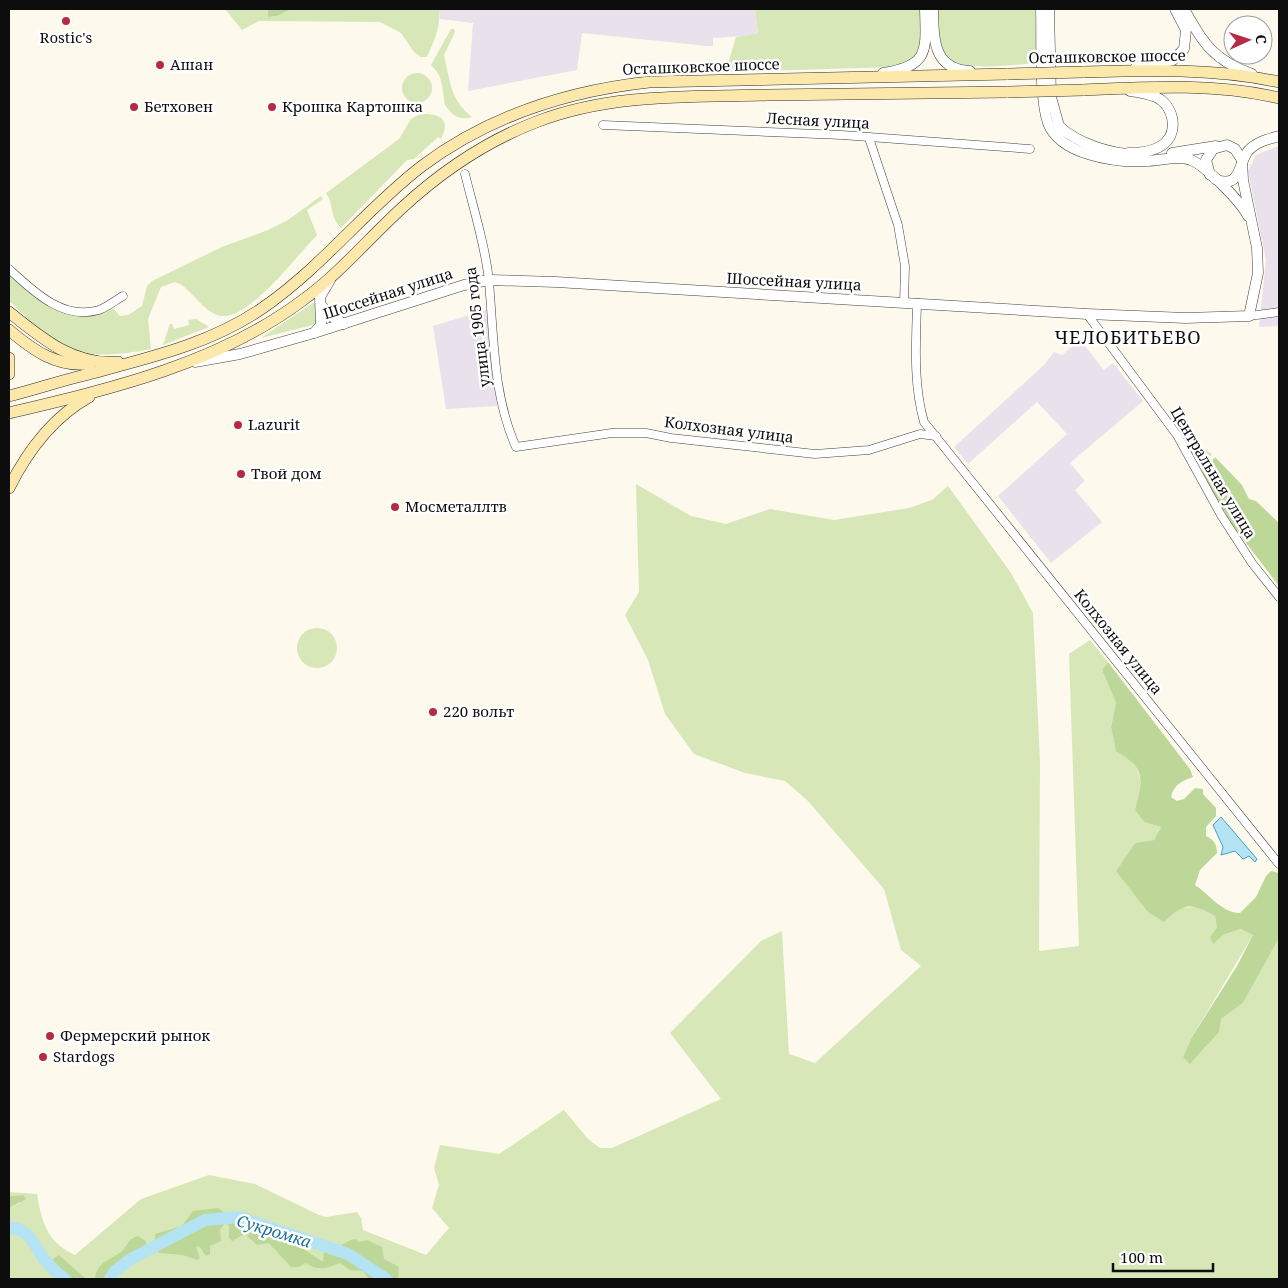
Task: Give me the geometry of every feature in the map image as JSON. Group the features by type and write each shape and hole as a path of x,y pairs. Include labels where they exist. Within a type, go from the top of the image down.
{"main road":[{"name":"Осташковское шоссе","path":"147,359 228,328 263,308 324,259 422,167 495,122 532,107 574,94 613,86 649,82 1108,71 1184,71 1268,79 1279,82"},
{"name":"Осташковское шоссе","path":"116,385 185,363 236,342 272,322 337,272 433,181 502,137 538,121 582,107 653,97 1008,92 1191,87 1227,89 1279,98"},
{"path":"9,312 35,334 69,354 88,360 110,362"},
{"path":"9,330 41,355 56,361 83,364 147,359"},
{"path":"9,358 9,374"},
{"path":"9,396 147,359"},
{"path":"9,413 116,385"},
{"path":"9,488 35,446 59,418 88,397 116,385"}],"street":[{"path":"856,77 901,70 918,60 925,43 925,9"},
{"path":"933,9 938,52 948,65 965,71 1008,74"},
{"path":"1041,9 1044,100 1047,120 1054,134 1072,147 1100,157 1132,162 1183,158 1192,161 1212,176 1244,208 1256,241"},
{"path":"1049,9 1051,97 1055,117 1065,132 1084,142 1127,155 1152,156 1222,145 1235,149 1241,156 1243,180 1256,241 1258,273 1249,316"},
{"path":"1108,71 1173,60 1180,55 1184,49 1186,30 1175,9"},
{"path":"1184,9 1203,42 1212,52 1233,67 1268,79"},
{"path":"1106,89 1142,93 1157,98 1170,110 1173,129 1164,144 1136,153 1110,151"},
{"name":"Лесная улица","path":"603,125 832,134 1030,148"},
{"path":"1222,145 1213,149 1208,155 1206,165 1212,176 1223,181 1231,180 1239,174 1242,164 1253,147 1279,136"},
{"path":"869,138 898,224 905,266 904,303"},
{"name":"улица 1905 года","path":"465,174 489,280 498,387 507,426 516,448"},
{"path":"9,269 44,298 58,307 69,311 101,310 123,296"},
{"path":"314,334 322,325 320,297 337,272"},
{"name":"Шоссейная улица","path":"185,363 240,354 314,334 464,285 489,280 556,282 1087,314 1186,318 1249,316 1279,312"},
{"name":"Колхозная улица","path":"917,303 916,379 918,400 924,422 1279,864"},
{"path":"322,306 328,314 344,324"},
{"name":"Центральная улица","path":"1087,314 1178,434 1221,515 1252,563 1279,597"},
{"path":"920,434 924,422"},
{"name":"Колхозная улица","path":"516,448 612,433 646,433 671,438 815,454 869,450 920,434 936,436"}],"shaded area":[{"path":"439,9 755,9 758,35 713,38 713,46 707,46 582,33 577,70 468,91 473,23 440,19"},
{"path":"1279,146 1279,326 1259,327 1266,260 1248,171 1256,155"},
{"path":"486,310 497,406 446,409 433,326"},
{"path":"1080,340 1104,370 1113,363 1143,401 1070,463 1085,481 1075,490 1102,522 1051,563 998,496 1067,434 1037,402 968,464 954,447 1044,365 1054,352 1062,355"}],"green space":[{"path":"225,9 268,9 268,17 277,16 291,9 439,9 439,22 427,57 421,57 414,52 401,33 380,22 259,21 242,30"},
{"path":"268,9 291,9 277,16 268,17"},
{"path":"755,9 922,9 922,38 918,53 905,63 894,67 730,72 727,67 736,37 758,34"},
{"path":"938,9 1035,9 1037,63 971,66 948,58 942,51 939,41"},
{"path":"451,29 454,29 455,32 444,55 451,85 456,98 472,117 460,118 450,112 445,105 443,88 438,74 431,65"},
{"path":"417,73 428,77 432,88 428,99 417,103 406,99 402,88 406,77"},
{"path":"420,114 441,118 445,126 441,139 438,137 414,159 407,160 341,228 334,218 326,193 399,139 411,119"},
{"path":"321,196 323,199 307,210 317,235 273,284 246,307 233,314 222,316 210,311 180,284 175,282 161,287 148,319 151,349 120,354 79,352 53,340 40,331 9,301 9,272 60,311 102,312 113,308 120,316 128,315 142,306 147,286 152,281 222,247 268,230 288,220"},
{"path":"313,303 316,304 317,324 261,338"},
{"path":"196,319 209,327 163,345 170,324 172,324 174,329 189,325 188,320"},
{"path":"1196,443 1212,454 1206,463 1190,452"},
{"path":"1215,457 1242,485 1249,499 1256,501 1279,523 1279,586 1233,526 1206,481 1201,467 1209,465"},
{"path":"636,484 691,516 726,524 770,509 834,520 909,508 932,500 948,486 1011,573 1033,613 1040,762 1039,951 1079,946 1069,654 1090,640 1108,662 1102,670 1116,703 1111,727 1116,750 1132,763 1137,769 1139,776 1140,782 1135,810 1144,822 1161,827 1154,840 1135,843 1116,871 1179,908 1197,907 1215,916 1217,928 1223,935 1242,929 1253,935 1192,1037 1183,1057 1190,1063 1206,1047 1221,1019 1243,1003 1279,938 1279,1279 9,1279 9,1208 20,1203 22,1195 9,1196 9,1192 37,1194 47,1230 58,1244 75,1255 141,1199 209,1175 255,1184 326,1217 357,1212 361,1218 363,1230 426,1255 449,1228 432,1208 439,1185 434,1168 440,1145 499,1154 564,1110 588,1139 600,1148 612,1148 721,1099 670,1033 761,941 782,931 789,1054 815,1063 921,966 901,950 884,889 807,800 785,781 745,773 694,754 665,714 648,660 625,615 639,592"},
{"path":"317,628 331,634 337,648 331,662 317,668 303,662 297,648 303,634"},
{"path":"1108,662 1190,769 1193,777 1179,784 1174,789 1171,797 1177,801 1184,799 1195,788 1203,789 1203,794 1216,808 1216,816 1206,827 1206,836 1215,843 1217,853 1200,870 1195,885 1222,907 1240,913 1256,897 1266,876 1271,871 1279,873 1279,938 1243,1003 1221,1019 1219,1032 1190,1064 1183,1057 1192,1037 1237,966 1253,935 1241,929 1223,935 1213,944 1210,937 1217,928 1215,916 1193,907 1177,911 1164,922 1148,912 1116,871 1135,843 1154,840 1161,827 1144,822 1135,810 1140,790 1140,775 1133,763 1116,751 1111,727 1116,703 1102,670"},
{"path":"23,1195 26,1199 9,1208 9,1196"},
{"path":"218,1208 228,1215 245,1212 249,1214 252,1226 260,1229 273,1226 278,1237 295,1230 303,1232 305,1240 302,1248 323,1262 324,1249 337,1247 356,1239 359,1242 367,1240 382,1247 384,1259 399,1267 398,1279 369,1279 363,1271 350,1270 340,1263 323,1268 315,1268 306,1263 299,1267 291,1267 269,1243 257,1245 245,1234 232,1241 229,1238 229,1225 225,1223 220,1230 221,1241 210,1246 210,1254 206,1256 199,1246 196,1247 200,1258 197,1260 183,1255 159,1253 155,1234 182,1226 193,1211"},
{"path":"138,1236 146,1241 146,1247 116,1265 108,1279 95,1279 98,1268 104,1262 121,1252 134,1237"},
{"path":"59,1255 86,1279 72,1279 50,1261"}],"water":[{"path":"1221,817 1257,859 1255,862 1249,856 1243,859 1235,851 1221,855 1223,847 1213,825"}],"waterway":[{"name":"Сукромка","path":"110,1279 115,1271 131,1259 205,1220 239,1217 348,1254 386,1279"},
{"path":"9,1228 27,1234 47,1263 65,1279"}],"place":[{"name":"Rostic's","path":"66,21"},
{"name":"Ашан","path":"160,65"},
{"name":"Бетховен","path":"134,107"},
{"name":"Крошка Картошка","path":"272,107"},
{"name":"Lazurit","path":"238,425"},
{"name":"Твой дом","path":"241,474"},
{"name":"Мосметаллтв","path":"395,507"},
{"name":"220 вольт","path":"433,712"},
{"name":"Фермерский рынок","path":"50,1036"},
{"name":"Stardogs","path":"43,1057"}],"district":[{"name":"ЧЕЛОБИТЬЕВО","path":"1128,338"}]}
